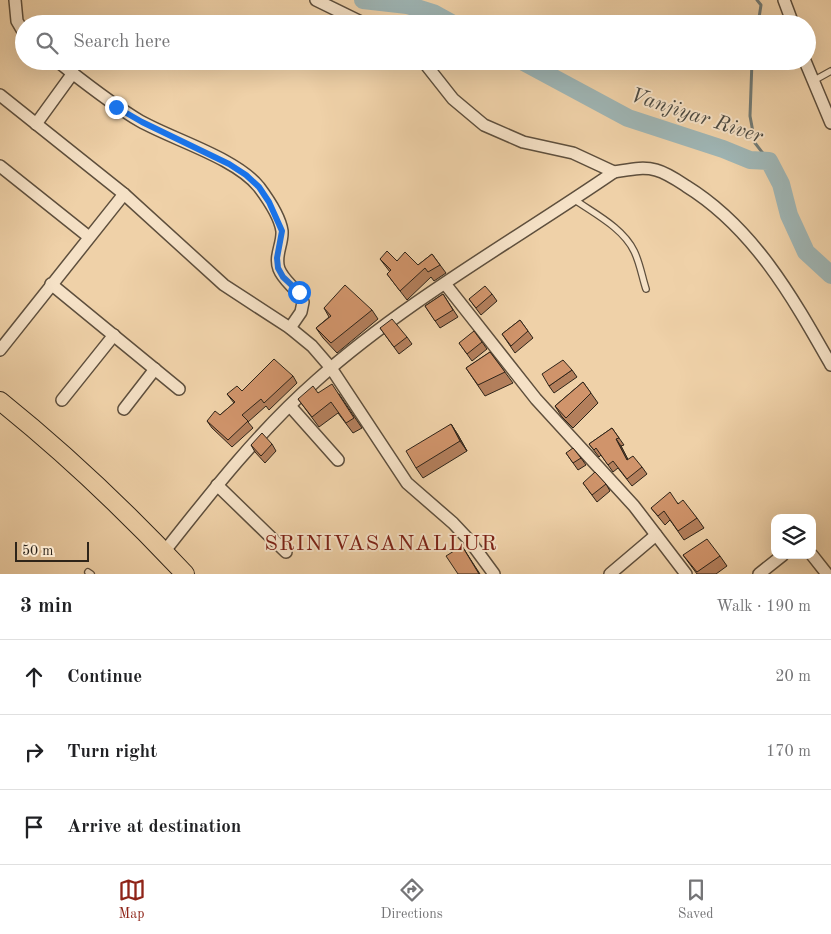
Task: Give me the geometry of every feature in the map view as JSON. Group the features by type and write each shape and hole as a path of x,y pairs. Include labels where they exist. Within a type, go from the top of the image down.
{"main road":[{"path":"0,401 50,442 185,574"}],"street":[{"path":"15,0 16,15"},
{"path":"316,0 346,15"},
{"path":"784,0 790,15"},
{"path":"68,70 116,107 142,122 229,164 246,175 259,187 269,202 282,231 277,258 278,268 283,277 299,292 304,302 301,312 290,328"},
{"path":"430,70 453,99 484,125 523,142 573,153 614,172"},
{"path":"809,70 831,123"},
{"path":"36,124 73,74"},
{"path":"0,95 124,194 224,285 290,328 312,346 331,368 408,482 469,540 494,574"},
{"path":"0,166 89,237"},
{"path":"164,552 241,455 331,368 446,284 614,172 637,168 656,170 687,186 720,210 754,246 792,296 831,365"},
{"path":"0,350 124,194"},
{"path":"51,284 179,389"},
{"path":"446,284 536,400 634,506 686,574"},
{"path":"62,400 114,335"},
{"path":"124,409 155,369"},
{"path":"290,406 338,460"},
{"path":"217,485 286,552"},
{"path":"610,574 656,535"},
{"path":"759,574 778,559"},
{"path":"815,559 828,574"}],"lane":[{"path":"813,81 831,71"},
{"path":"574,200 619,231 628,241 635,252 646,290"}],"building":[{"path":"387,251 397,261 405,252 418,265 432,254 440,265 428,272 425,268 400,291 387,274 391,270 380,259"},
{"path":"345,285 372,310 331,343 316,328 331,316 324,308"},
{"path":"485,286 492,294 476,308 469,299"},
{"path":"443,294 453,310 435,321 425,306"},
{"path":"392,319 407,337 394,347 380,328"},
{"path":"520,320 528,331 511,346 502,334"},
{"path":"474,331 482,342 467,354 459,343"},
{"path":"490,352 505,372 478,385 466,368"},
{"path":"274,359 293,376 264,403 261,399 242,415 248,421 228,440 207,421 215,411 220,415 235,402 227,394 237,386 242,391"},
{"path":"563,360 572,370 549,386 542,374"},
{"path":"583,382 591,393 566,418 555,406"},
{"path":"332,384 354,418 346,423 331,402 312,417 298,399 313,386 318,393"},
{"path":"451,424 460,441 416,468 406,451"},
{"path":"612,428 619,438 616,439 627,460 633,456 642,467 627,479 613,461 608,465 596,448 594,450 589,444"},
{"path":"262,433 272,444 261,456 251,445"},
{"path":"573,448 581,458 573,463 566,453"},
{"path":"595,472 606,484 592,495 583,483"},
{"path":"670,492 678,504 683,500 697,518 678,531 664,511 658,516 651,508"},
{"path":"707,539 720,556 697,572 683,555"},
{"path":"462,546 479,574 458,574 446,556"}],"waterway":[{"name":"Vanjiyar River","path":"363,0 407,5 437,15"},
{"path":"757,0 761,5 759,15"},
{"name":"Vanjiyar River","path":"539,70 628,118 723,149 750,160 769,161 781,184 789,215 806,252 831,275"},
{"path":"752,70 750,116 755,143 769,161"}],"district":[{"name":"SRINIVASANALLUR","path":"381,542"}],"route":[{"path":"116,107 142,122 229,164 246,175 259,187 277,217 282,231 277,258 278,268 283,277 299,292"}]}
